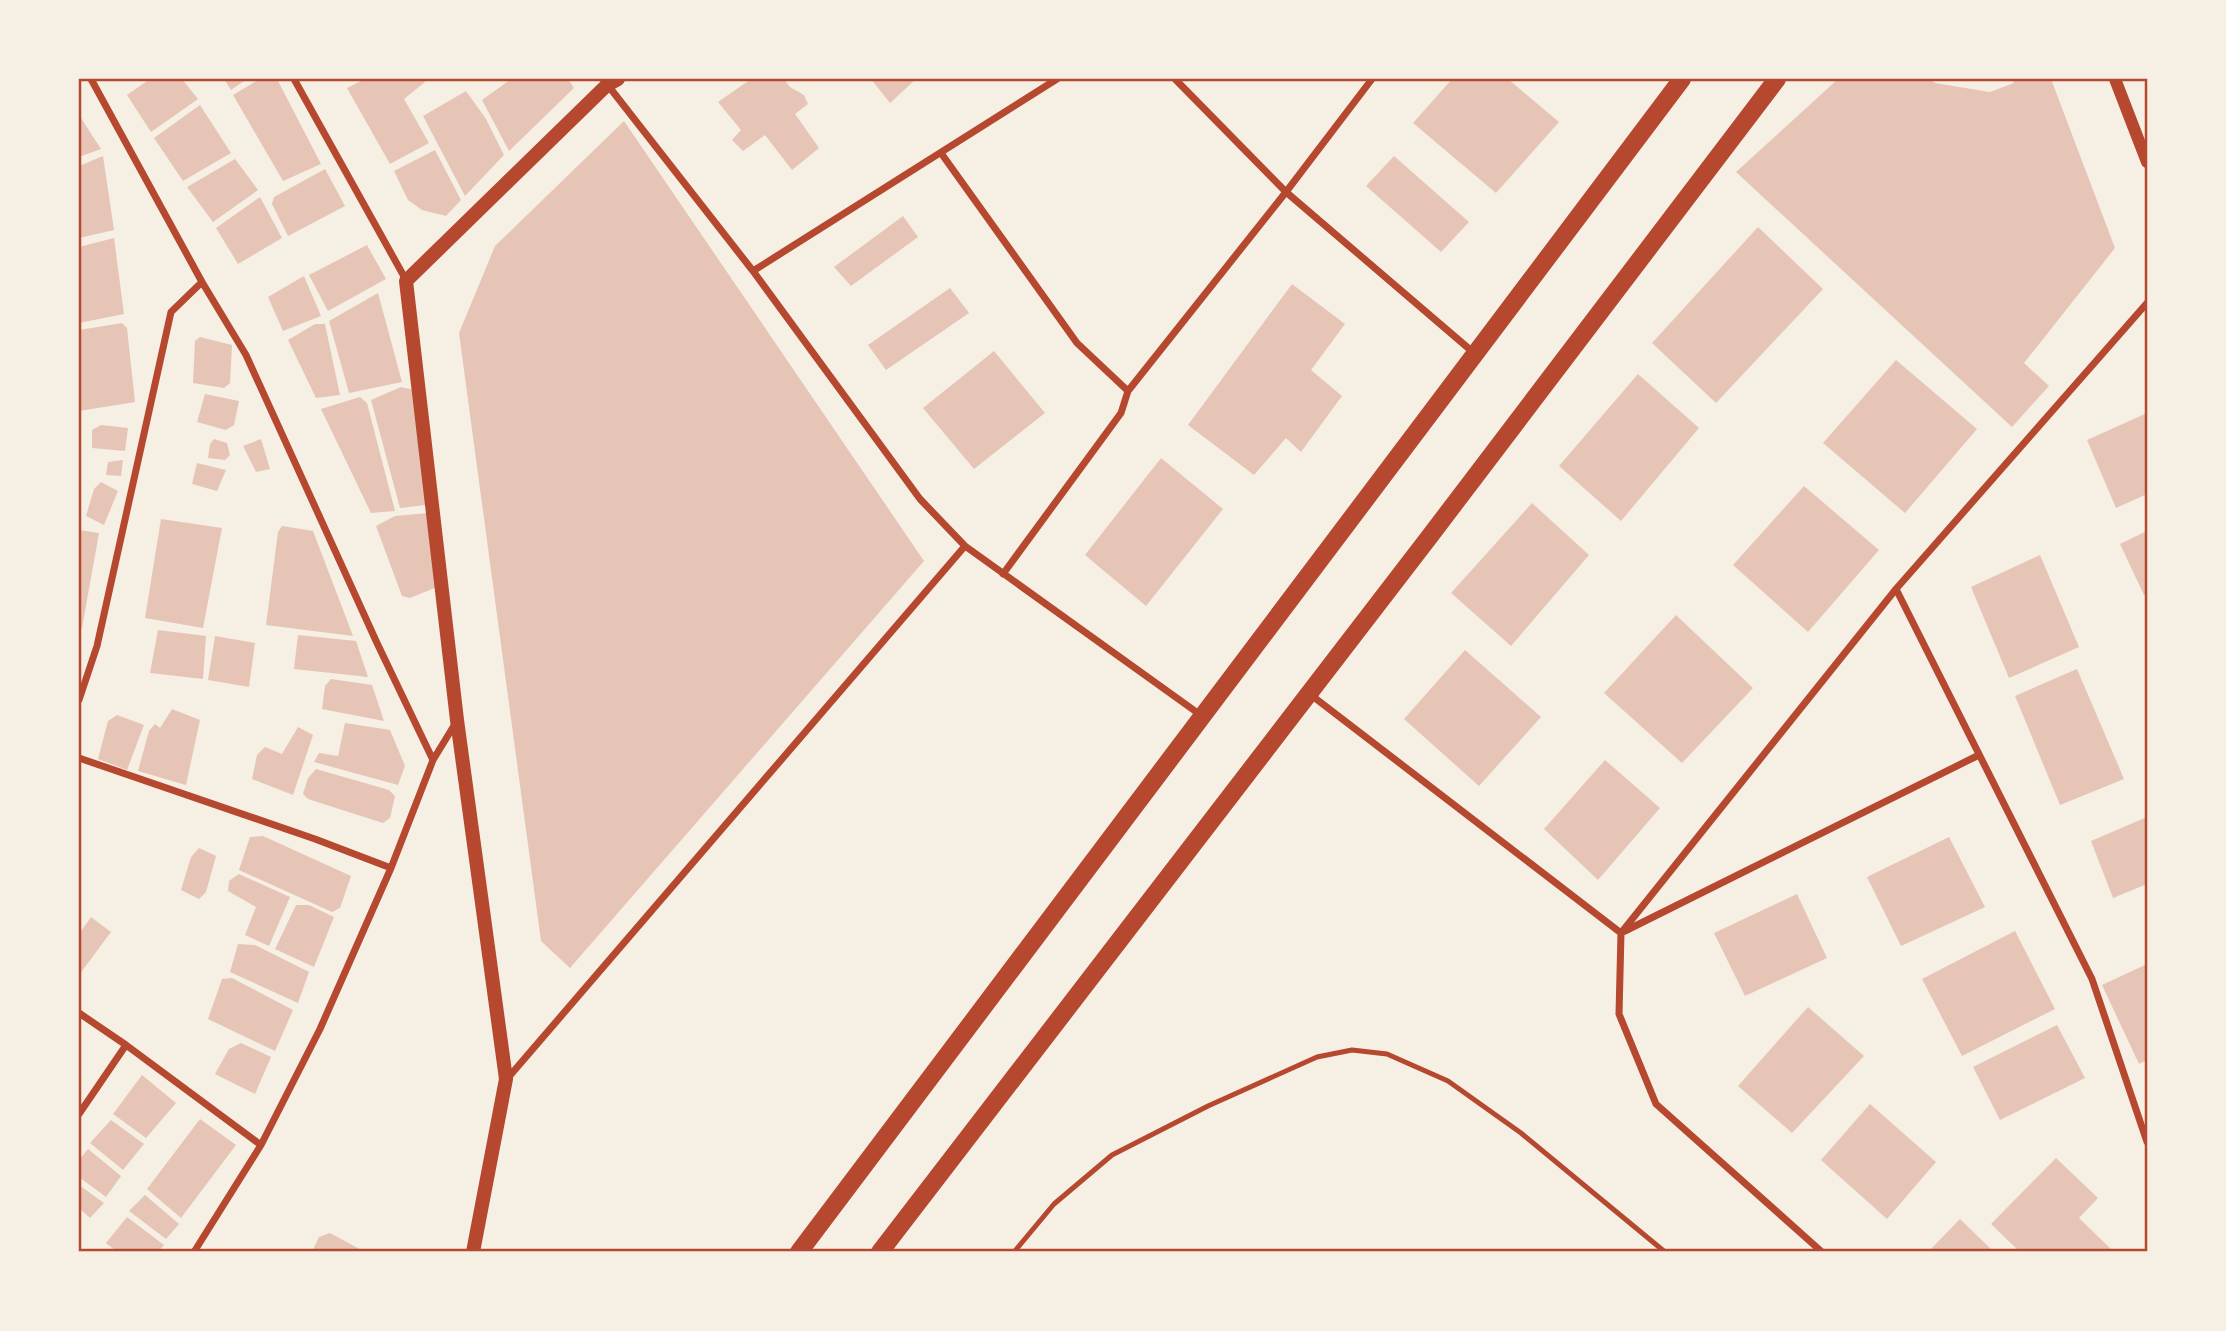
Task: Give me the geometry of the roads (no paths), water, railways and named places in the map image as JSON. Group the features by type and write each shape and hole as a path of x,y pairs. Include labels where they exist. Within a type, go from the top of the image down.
{"main road":[{"path":"799,1252 1682,79"},
{"path":"880,1252 1777,79"},
{"path":"473,1252 506,1079 457,720 406,281 609,81"}],"street":[{"path":"91,79 202,282 246,355 371,631 433,760"},
{"path":"294,79 406,281"},
{"path":"753,271 1057,79"},
{"path":"1175,79 1286,192 1475,353"},
{"path":"1003,574 1121,413 1128,391 1372,79"},
{"path":"2115,79 2147,162"},
{"path":"609,81 753,271 920,499 965,546 1202,716"},
{"path":"941,153 1077,343 1128,391"},
{"path":"79,700 97,646 171,312 202,282"},
{"path":"1822,1252 1656,1104 1619,1014 1621,933 1896,589 2147,303"},
{"path":"506,1079 965,546"},
{"path":"1896,589 2092,979 2147,1142"},
{"path":"1309,694 1621,933"},
{"path":"194,1252 261,1145 320,1029 391,868 433,760 457,720"},
{"path":"1621,933 1979,755"},
{"path":"79,758 391,868"},
{"path":"79,1013 261,1145"},
{"path":"79,1114 126,1045"}],"lane":[{"path":"1014,1252 1054,1204 1112,1155 1208,1106 1317,1057 1352,1049 1387,1054 1448,1081 1521,1133 1665,1252"}]}
